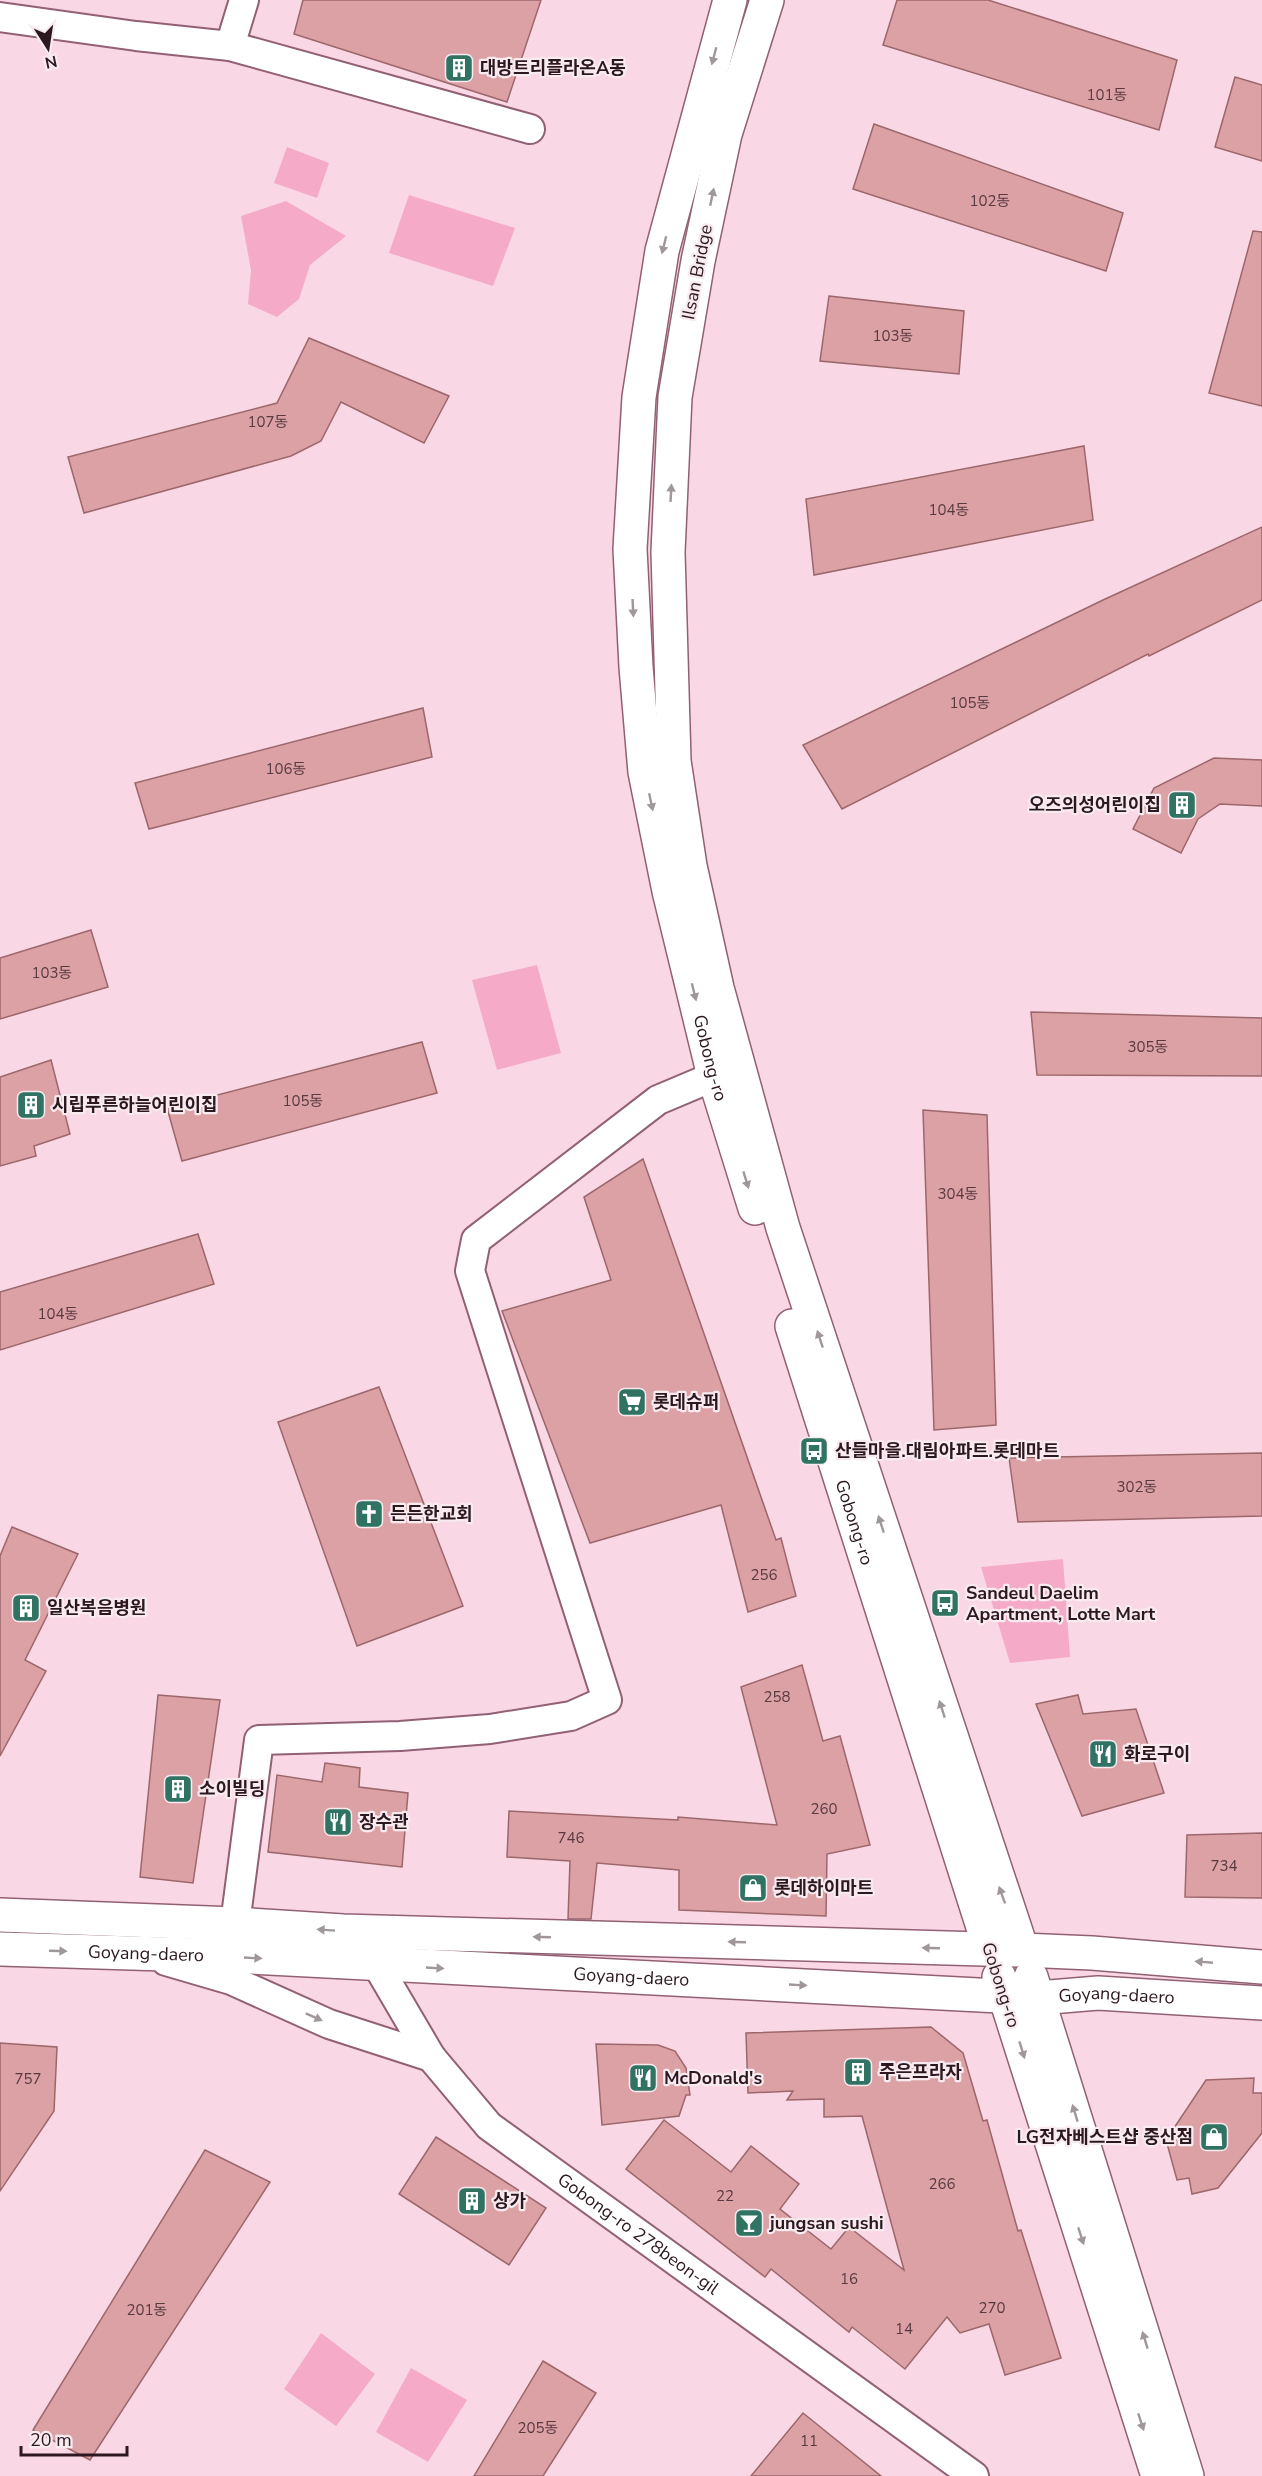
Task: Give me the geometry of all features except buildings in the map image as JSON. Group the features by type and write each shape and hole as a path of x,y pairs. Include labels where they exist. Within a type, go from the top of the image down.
{"main road":[{"name":"Ilsan Bridge","path":"630,549 639,397 662,250 730,0"},
{"name":"Ilsan Bridge","path":"668,552 675,397 698,261 725,134 767,0"},
{"name":"Gobong-ro","path":"630,549 645,772 669,891 726,1071 960,1860 1158,2476"},
{"name":"Gobong-ro","path":"668,552 674,761 690,866 717,988 726,1071 783,1228 1038,1998 1187,2476"},
{"name":"Goyang-daero","path":"0,1916 235,1924 377,1932 1022,1950 1092,1953 1262,1967"},
{"name":"Goyang-daero","path":"0,1949 141,1953 1038,1998 1098,1993 1262,2003"}],"street":[{"path":"230,46 244,0"},
{"path":"0,17 136,36 230,46 531,129"},
{"path":"235,1924 260,1740 400,1736 490,1729 571,1716 607,1700 470,1271 476,1240 658,1100 726,1071"},
{"path":"377,1932 377,1965"},
{"path":"141,1953 231,1980 329,2024 431,2057"},
{"name":"Gobong-ro 278beon-gil","path":"377,1965 431,2057 489,2126 974,2476"}],"shaded area":[{"path":"287,147 329,163 317,198 274,183"},
{"path":"409,195 515,228 493,286 389,253"},
{"path":"286,201 346,236 310,265 299,299 277,317 248,304 251,270 241,216"},
{"path":"537,965 561,1053 497,1070 472,980"},
{"path":"1063,1559 1070,1657 1010,1663 981,1567"},
{"path":"321,2333 375,2374 336,2426 284,2389"},
{"path":"411,2368 467,2400 428,2462 376,2432"}],"place":[{"name":"대방트리플라온A동","path":"459,68"},
{"name":"오즈의성어린이집","path":"1182,805"},
{"name":"시립푸른하늘어린이집","path":"31,1105"},
{"name":"롯데슈퍼","path":"632,1402"},
{"name":"산들마을.대림아파트.롯데마트","path":"814,1451"},
{"name":"든든한교회","path":"369,1514"},
{"name":"Sandeul Daelim Apartment, Lotte Mart","path":"945,1603"},
{"name":"일산복음병원","path":"26,1608"},
{"name":"화로구이","path":"1103,1754"},
{"name":"소이빌딩","path":"178,1789"},
{"name":"장수관","path":"338,1822"},
{"name":"롯데하이마트","path":"753,1888"},
{"name":"주은프라자","path":"858,2072"},
{"name":"McDonald's","path":"643,2078"},
{"name":"LG전자베스트샵 중산점","path":"1214,2137"},
{"name":"상가","path":"472,2201"},
{"name":"jungsan sushi","path":"749,2223"}]}
